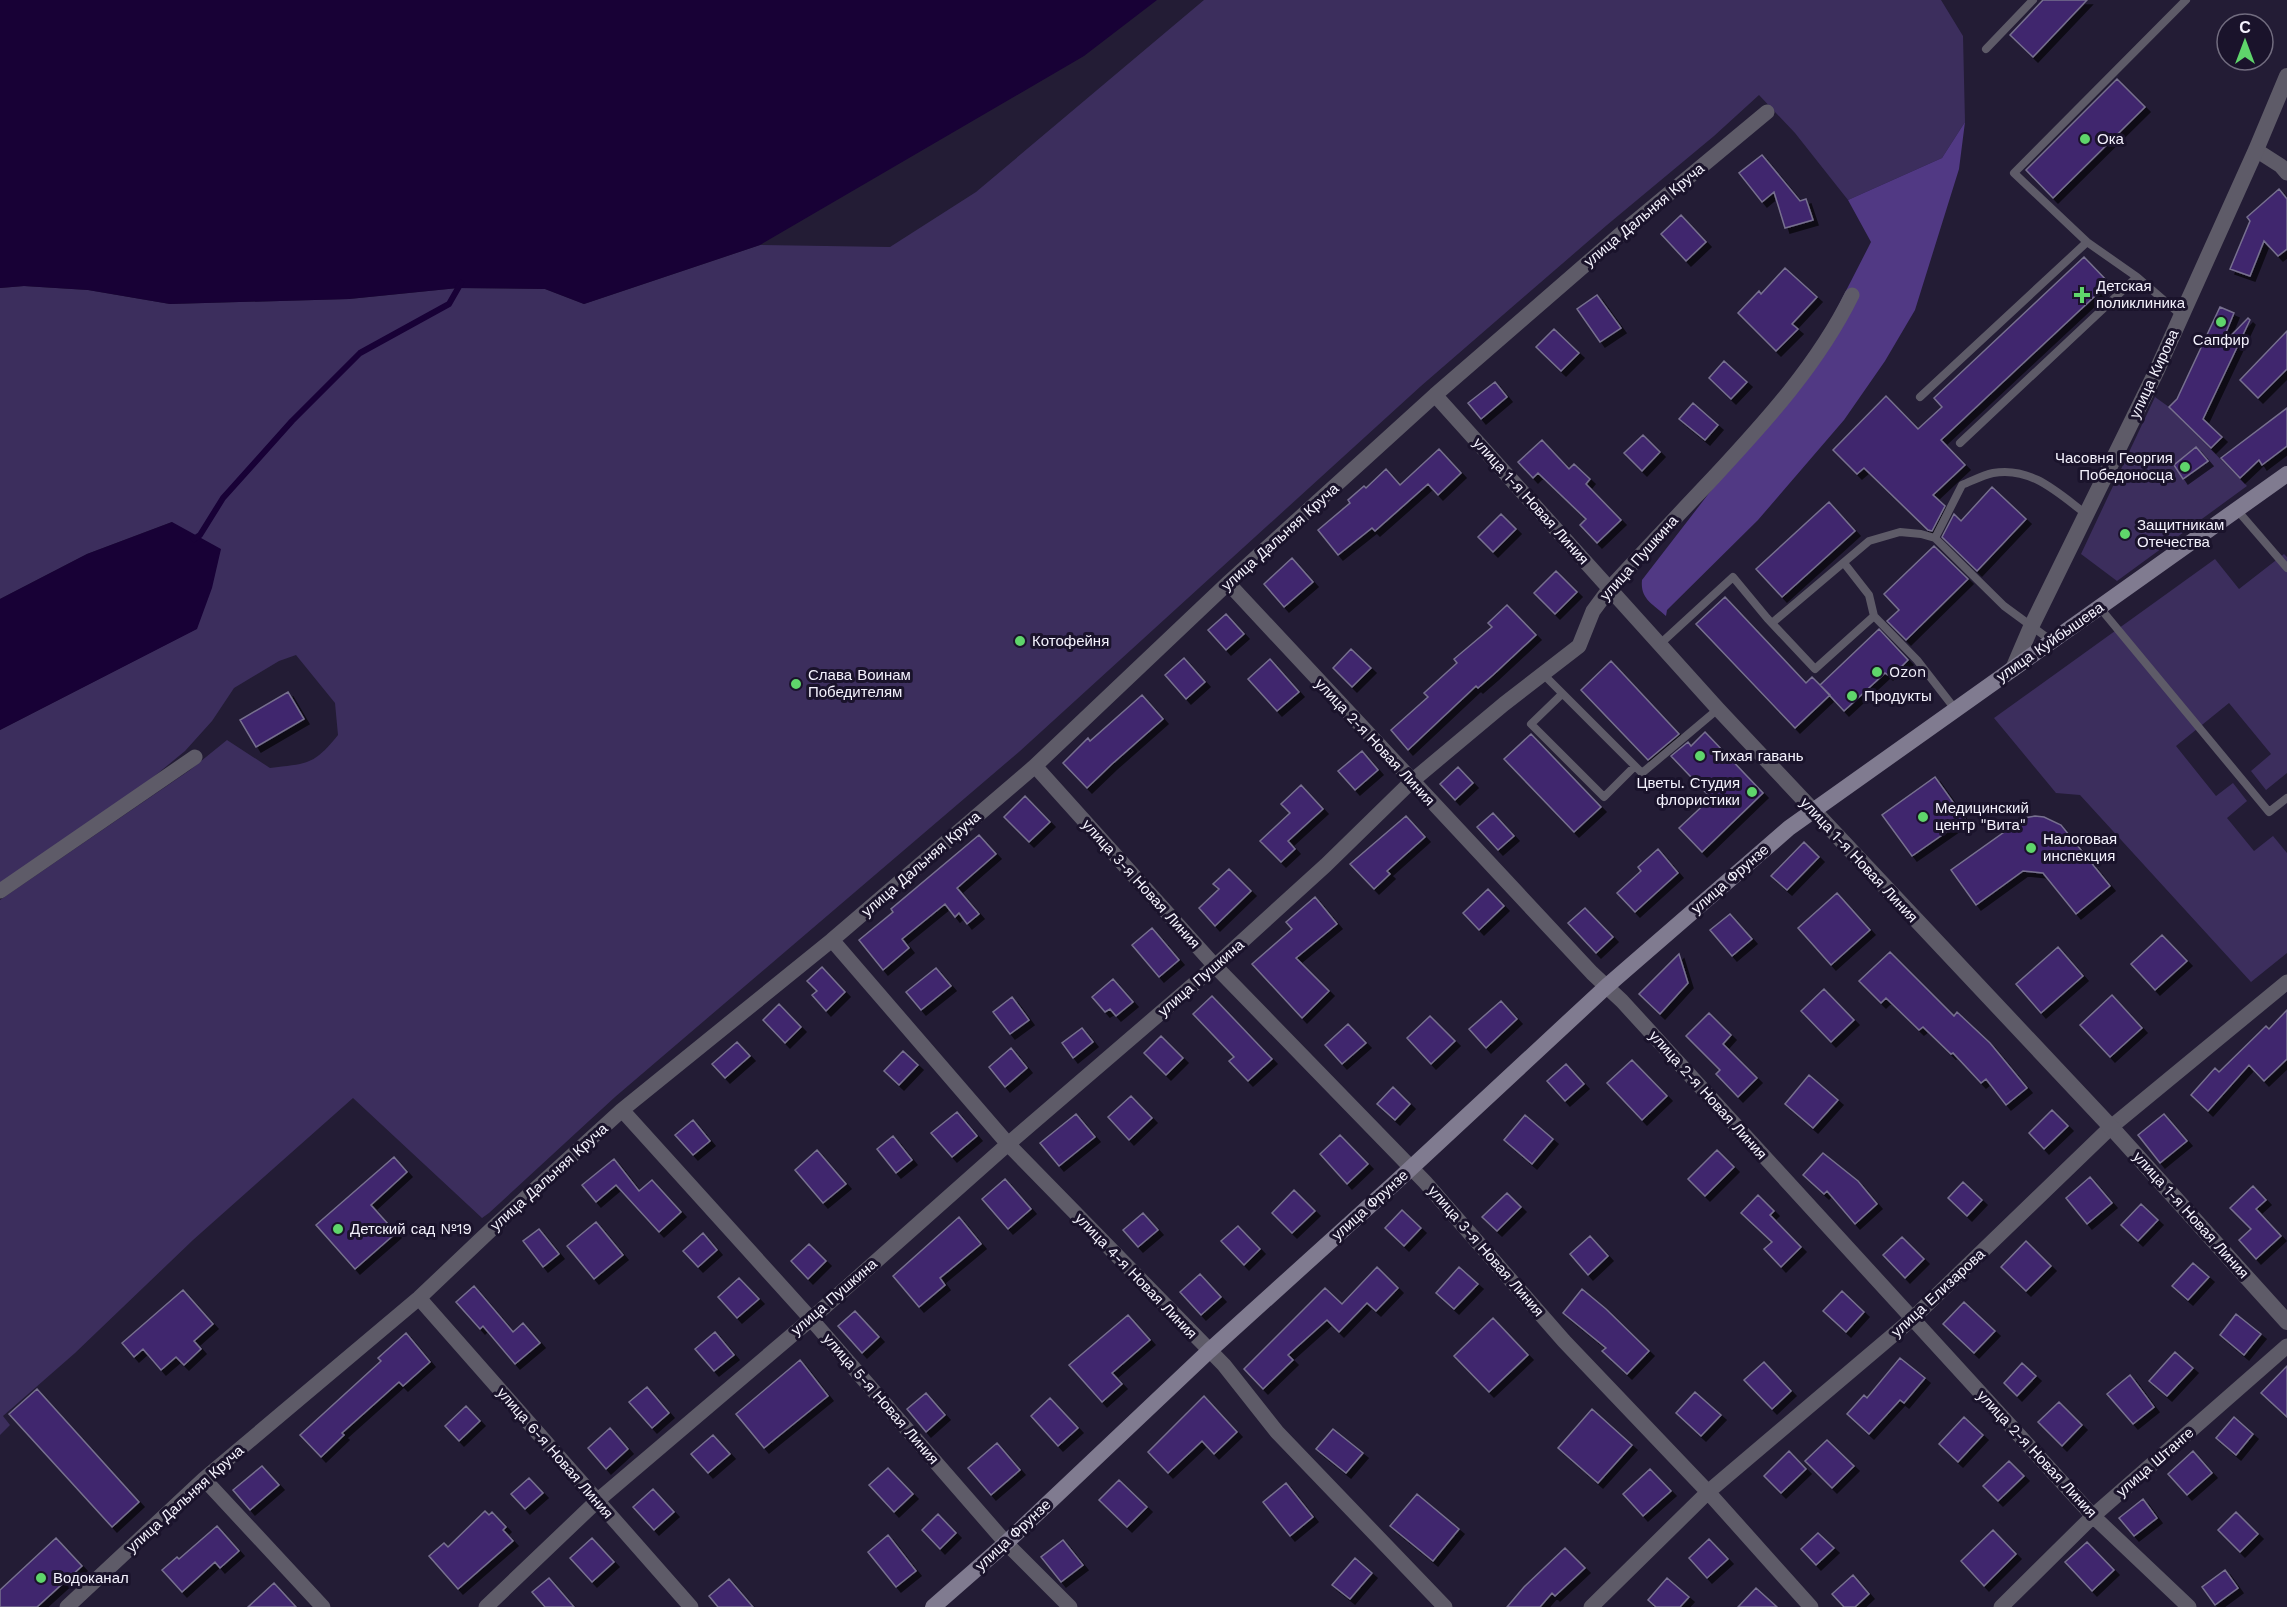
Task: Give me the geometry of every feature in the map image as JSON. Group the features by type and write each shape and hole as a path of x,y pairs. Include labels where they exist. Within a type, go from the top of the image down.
{"main road":[{"name":"улица Куйбышева","path":"1813,810 2287,474"},
{"name":"улица Фрунзе","path":"933,1607 1006,1543 1209,1351 1607,986 1789,828 1813,810"}],"street":[{"name":"улица Кирова","path":"2013,669 2031,627 2157,370 2287,76"},
{"name":"улица Дальняя Круча","path":"67,1607 204,1479 419,1298 622,1110 832,940 1035,766 1228,583 1435,394 1631,225 1767,112"},
{"path":"2256,150 2281,166 2287,173"},
{"name":"улица Пушкина","path":"486,1607 597,1501 811,1319 1008,1144 1215,966 1326,865 1412,781 1504,704 1579,646 1593,610 1610,588 1751,437 1798,382 1836,327 1852,295"},
{"name":"улица 1-я Новая Линия","path":"1435,394 1718,708 2111,1127 2287,1322"},
{"name":"улица 2-я Новая Линия","path":"1228,583 1607,986 2093,1516 2189,1607"},
{"path":"0,891 195,757"},
{"name":"улица 3-я Новая Линия","path":"1035,766 1215,966 1411,1168 1564,1341 1708,1492 1811,1607"},
{"name":"улица 4-я Новая Линия","path":"832,940 1008,1144 1224,1365 1277,1432 1445,1607"},
{"name":"улица Елизарова","path":"1591,1607 1708,1492 1912,1319 2111,1127 2287,982"},
{"name":"улица 5-я Новая Линия","path":"622,1110 811,1319 1006,1543 1070,1607"},
{"name":"улица 6-я Новая Линия","path":"419,1298 691,1607"},
{"name":"улица Штанге","path":"2001,1607 2093,1516 2287,1346"},
{"path":"204,1479 323,1607"}],"lane":[{"path":"1986,49 2033,0"},
{"path":"2181,315 2137,277 2087,242 2014,173 2186,0"},
{"path":"1920,397 2087,242"},
{"path":"1960,443 2137,277"},
{"path":"1935,538 1962,485 1993,473 2018,472 2038,478 2087,515"},
{"path":"2237,510 2287,568"},
{"path":"1772,623 1869,541 1900,532 1935,538 2004,606 2053,642"},
{"path":"1844,563 1869,595 1874,616 1922,666 1955,709"},
{"path":"1660,644 1733,577 1815,669 1874,616"},
{"path":"2100,608 2269,812 2287,798"},
{"path":"1544,675 1641,773 1718,708"},
{"path":"1562,694 1531,724 1604,797 1635,766"}],"shaded area":[{"path":"0,0 1157,0 1084,56 760,245 584,304 545,289 458,288 349,299 170,304 88,290 24,286 0,288"},
{"path":"1204,0 1941,0 1963,36 1965,122 1942,158 1848,200 1795,133 1759,95 1421,386 1020,751 615,1097 489,1213 482,1218 353,1098 193,1240 75,1353 3,1416 10,1425 0,1435 0,900 190,770 227,740 270,768 302,764 316,758 338,735 335,703 296,655 279,661 234,688 212,721 185,751 140,788 0,888 0,730 196,629 172,522 87,554 0,599 0,288 24,286 88,290 170,304 349,299 458,288 545,289 584,304 760,245 890,247 976,192"},
{"path":"1965,122 1959,169 1915,310 1885,361 1844,420 1758,520 1667,610 1666,616 1645,597 1642,580 1808,365 1871,242 1848,200 1942,158"},
{"path":"2155,397 2169,407 2247,486 2117,581 2081,554"},
{"path":"172,522 221,549 212,588 197,629 0,730 0,599 87,554"},
{"path":"2284,554 2287,557 2287,773 2266,790 2251,771 2271,754 2229,703 2176,746 2216,796 2233,783 2247,801 2227,818 2254,851 2273,836 2287,853 2287,953 2251,982 2080,795 2056,793 1994,718 2215,559 2239,589"}],"building":[{"path":"2043,0 2087,0 2033,57 2010,35"},
{"name":"Ока","path":"2117,79 2145,107 2053,198 2026,170"},
{"path":"1762,155 1800,201 1806,199 1813,220 1785,228 1774,192 1762,202 1739,173"},
{"path":"2279,189 2287,199 2287,249 2278,256 2264,241 2250,276 2230,269 2250,221 2247,217"},
{"path":"1681,215 1706,242 1686,261 1661,234"},
{"path":"2084,257 2109,283 1941,440 1965,465 1933,495 1945,506 1932,531 1928,530 1864,468 1857,474 1833,450 1886,396 1918,429 1942,407 1934,398"},
{"path":"1785,268 1817,297 1792,324 1798,329 1776,351 1738,313 1759,291 1761,294"},
{"path":"1597,295 1621,328 1600,342 1577,309"},
{"path":"2220,307 2234,313 2220,347 2248,318 2250,320 2203,419 2222,437 2211,448 2169,407 2177,399"},
{"path":"1554,329 1579,353 1561,371 1536,347"},
{"path":"2287,331 2287,369 2258,398 2240,380"},
{"path":"1724,361 1747,382 1731,399 1709,378"},
{"path":"1495,382 1507,397 1481,419 1468,403"},
{"path":"1693,403 1718,425 1705,440 1679,419"},
{"path":"2287,408 2287,446 2262,465 2259,460 2240,478 2221,458"},
{"path":"1643,435 1660,452 1642,471 1624,453"},
{"path":"1542,440 1569,469 1574,464 1590,479 1586,484 1621,520 1597,543 1580,525 1586,519 1538,473 1533,478 1518,462"},
{"path":"2196,447 2208,461 2183,479 2174,465"},
{"path":"1439,449 1461,473 1438,495 1428,484 1375,531 1372,528 1338,555 1318,530 1350,503 1348,500 1364,486 1366,488 1386,469 1400,485"},
{"path":"1992,487 2026,519 1977,571 1942,537 1954,514 1961,521"},
{"path":"1829,502 1855,531 1782,597 1756,569"},
{"path":"1501,514 1516,529 1493,552 1478,537"},
{"path":"1934,546 1968,579 1906,640 1887,621 1899,610 1884,594"},
{"path":"1292,558 1313,582 1284,607 1264,584"},
{"path":"1556,571 1577,592 1555,614 1534,593"},
{"path":"1725,597 1806,683 1812,677 1830,695 1795,728 1696,624"},
{"path":"1507,605 1536,635 1478,688 1476,686 1408,750 1391,730 1428,697 1424,693 1457,663 1454,659 1492,627 1488,623"},
{"path":"1226,614 1244,634 1226,650 1208,630"},
{"path":"1879,629 1908,660 1898,670 1895,668 1888,675 1885,673 1844,711 1820,685"},
{"path":"1351,649 1371,668 1352,687 1333,668"},
{"path":"1184,658 1205,682 1186,699 1165,675"},
{"path":"1270,659 1299,692 1277,711 1248,679"},
{"path":"1611,661 1679,734 1648,760 1581,690"},
{"path":"288,692 304,719 256,747 240,720"},
{"path":"1142,695 1163,719 1087,788 1063,763 1088,738 1090,741"},
{"path":"1705,732 1763,793 1702,852 1679,828 1711,798 1671,756 1688,742 1691,746"},
{"path":"1531,734 1601,807 1574,832 1504,759"},
{"path":"1362,751 1378,770 1355,790 1338,771"},
{"path":"1458,767 1473,783 1455,800 1440,784"},
{"name":"Медицинский центр \"Вита\"","path":"1935,777 1965,819 1912,856 1882,815"},
{"path":"1301,785 1323,809 1288,841 1295,849 1281,862 1260,841 1290,813 1281,804"},
{"path":"1025,796 1050,822 1029,842 1004,817"},
{"path":"1493,813 1514,836 1498,850 1477,827"},
{"path":"1406,816 1425,837 1387,871 1390,874 1374,889 1350,864"},
{"name":"Налоговая инспекция","path":"2044,817 2061,825 2110,886 2076,914 2043,873 2023,871 1976,905 1951,870 2024,818"},
{"path":"979,835 996,854 957,888 979,914 967,924 959,913 955,917 945,904 902,939 909,948 883,970 859,940 893,912 891,909"},
{"path":"1804,842 1819,857 1787,890 1771,876"},
{"path":"1658,849 1678,873 1635,912 1617,893 1641,871 1638,867"},
{"path":"1229,869 1251,891 1215,926 1199,908 1219,889 1213,884"},
{"path":"1488,889 1504,906 1479,930 1463,913"},
{"path":"1837,893 1870,930 1831,965 1798,928"},
{"path":"1315,897 1337,924 1296,958 1329,991 1302,1018 1252,964 1292,929 1286,922"},
{"path":"1585,908 1613,937 1596,953 1568,923"},
{"path":"1730,914 1752,939 1732,956 1710,930"},
{"path":"1152,928 1179,960 1159,977 1132,945"},
{"path":"2162,935 2187,961 2155,990 2131,964"},
{"path":"2058,947 2083,976 2041,1013 2016,984"},
{"path":"1890,952 1954,1016 1957,1012 1990,1043 2027,1088 2006,1105 1986,1079 1981,1083 1953,1053 1951,1054 1923,1027 1919,1030 1886,998 1881,1003 1859,981"},
{"path":"1679,954 1688,983 1660,1014 1639,994"},
{"path":"822,967 845,992 826,1011 812,995 817,991 807,981"},
{"path":"936,968 951,986 921,1010 906,992"},
{"path":"1113,979 1133,1002 1116,1016 1110,1009 1105,1012 1092,997"},
{"path":"1824,989 1854,1020 1831,1042 1801,1011"},
{"path":"2112,995 2142,1028 2110,1057 2080,1025"},
{"path":"1212,996 1272,1059 1248,1081 1229,1061 1234,1057 1193,1014"},
{"path":"1012,997 1029,1020 1010,1034 993,1012"},
{"path":"1501,1001 1517,1019 1486,1048 1469,1029"},
{"path":"779,1004 801,1027 785,1043 763,1020"},
{"path":"2287,1010 2287,1059 2264,1081 2249,1065 2208,1111 2191,1095 2215,1068 2219,1072 2266,1026 2269,1029"},
{"path":"1709,1013 1731,1035 1723,1044 1757,1078 1738,1097 1716,1074 1720,1070 1686,1036"},
{"path":"1430,1016 1455,1041 1431,1064 1407,1038"},
{"path":"1348,1024 1366,1043 1342,1064 1325,1045"},
{"path":"1082,1028 1093,1042 1073,1058 1062,1043"},
{"path":"1161,1036 1183,1058 1166,1075 1144,1053"},
{"path":"737,1042 750,1056 725,1078 712,1064"},
{"path":"1011,1048 1027,1068 1005,1087 989,1067"},
{"path":"903,1051 918,1065 899,1085 884,1071"},
{"path":"1632,1060 1667,1096 1642,1120 1607,1083"},
{"path":"1566,1064 1584,1084 1565,1101 1547,1081"},
{"path":"1809,1075 1838,1100 1813,1128 1785,1104"},
{"path":"1393,1087 1410,1104 1395,1120 1377,1104"},
{"path":"1131,1096 1152,1118 1129,1140 1108,1117"},
{"path":"2052,1110 2068,1126 2044,1149 2029,1133"},
{"path":"957,1112 977,1136 952,1157 931,1133"},
{"path":"1076,1114 1095,1137 1059,1166 1040,1143"},
{"path":"2164,1114 2187,1141 2160,1163 2138,1135"},
{"path":"1525,1115 1553,1139 1532,1164 1504,1140"},
{"path":"693,1120 710,1141 693,1155 675,1135"},
{"path":"1340,1135 1368,1164 1347,1184 1320,1154"},
{"path":"893,1136 912,1160 896,1173 877,1149"},
{"path":"817,1150 846,1184 823,1203 795,1170"},
{"path":"1717,1150 1734,1167 1705,1196 1688,1179"},
{"path":"1823,1153 1858,1181 1877,1204 1855,1224 1827,1191 1824,1194 1803,1175"},
{"path":"394,1157 407,1172 371,1205 396,1233 355,1269 316,1225"},
{"path":"614,1159 639,1191 652,1180 681,1212 659,1232 616,1185 596,1202 582,1185"},
{"path":"2090,1177 2112,1203 2087,1224 2066,1198"},
{"path":"1005,1179 1031,1209 1008,1229 982,1199"},
{"path":"1963,1182 1982,1200 1967,1216 1948,1198"},
{"path":"2253,1186 2266,1200 2256,1209 2281,1236 2256,1259 2239,1240 2251,1229 2230,1208"},
{"path":"1294,1190 1315,1211 1292,1233 1272,1213"},
{"path":"1507,1193 1521,1207 1497,1231 1482,1217"},
{"path":"1758,1195 1774,1211 1770,1215 1801,1247 1781,1267 1764,1249 1772,1242 1741,1213"},
{"path":"2141,1204 2158,1220 2138,1241 2121,1225"},
{"path":"1402,1210 1421,1228 1404,1246 1385,1228"},
{"path":"1143,1213 1158,1230 1138,1247 1123,1230"},
{"path":"959,1217 981,1244 940,1278 945,1285 919,1307 893,1276"},
{"path":"596,1222 623,1255 594,1279 567,1246"},
{"path":"1238,1226 1260,1249 1244,1265 1221,1241"},
{"path":"539,1229 559,1254 543,1267 523,1241"},
{"path":"703,1233 717,1250 698,1267 683,1251"},
{"path":"1590,1236 1608,1256 1588,1275 1570,1254"},
{"path":"1902,1237 1924,1259 1905,1278 1883,1255"},
{"path":"2026,1241 2051,1266 2026,1291 2001,1267"},
{"path":"809,1244 826,1261 808,1279 791,1261"},
{"path":"2193,1263 2209,1277 2188,1300 2172,1286"},
{"path":"1377,1267 1398,1288 1376,1311 1367,1303 1339,1332 1327,1320 1288,1355 1293,1360 1263,1389 1244,1369 1325,1288 1342,1304"},
{"path":"1459,1267 1478,1284 1454,1309 1436,1293"},
{"path":"1200,1274 1221,1297 1201,1315 1180,1292"},
{"path":"739,1278 759,1299 737,1318 718,1297"},
{"path":"474,1286 513,1332 523,1323 540,1343 515,1364 483,1326 480,1329 456,1302"},
{"path":"1582,1289 1649,1351 1627,1374 1602,1351 1606,1348 1563,1313"},
{"path":"183,1290 213,1324 194,1341 201,1349 184,1365 176,1357 161,1370 143,1349 134,1357 122,1343"},
{"path":"1842,1291 1864,1312 1846,1332 1823,1311"},
{"path":"1964,1302 1995,1331 1974,1353 1943,1324"},
{"path":"855,1311 879,1337 862,1353 838,1326"},
{"path":"2236,1314 2261,1334 2244,1355 2220,1335"},
{"path":"1128,1315 1150,1340 1112,1373 1122,1384 1102,1402 1069,1365"},
{"path":"1493,1318 1528,1355 1489,1392 1454,1356"},
{"path":"715,1332 734,1355 714,1371 695,1349"},
{"path":"406,1333 430,1362 403,1386 399,1382 342,1433 344,1435 321,1457 300,1435 381,1361 378,1358"},
{"path":"2175,1352 2193,1368 2167,1396 2149,1381"},
{"path":"1900,1358 1925,1378 1904,1403 1900,1400 1869,1434 1847,1414 1864,1395 1867,1398"},
{"path":"800,1360 828,1396 764,1448 736,1414"},
{"path":"1764,1362 1791,1391 1772,1409 1744,1380"},
{"path":"2022,1363 2036,1376 2017,1396 2004,1383"},
{"path":"2287,1366 2287,1417 2261,1393"},
{"path":"2130,1375 2154,1407 2133,1424 2107,1394"},
{"path":"647,1387 669,1413 652,1428 629,1402"},
{"path":"37,1389 139,1502 112,1527 9,1414"},
{"path":"1695,1392 1721,1415 1701,1436 1676,1413"},
{"path":"926,1393 945,1415 926,1432 907,1409"},
{"path":"1204,1396 1237,1432 1214,1454 1202,1441 1168,1473 1148,1452"},
{"path":"1050,1398 1078,1428 1058,1446 1031,1416"},
{"path":"2059,1402 2082,1425 2062,1446 2038,1422"},
{"path":"466,1406 480,1421 459,1441 445,1426"},
{"path":"1592,1409 1632,1445 1598,1483 1558,1448"},
{"path":"1964,1417 1983,1435 1958,1462 1939,1444"},
{"path":"2234,1417 2253,1434 2236,1455 2216,1438"},
{"path":"610,1428 628,1449 606,1469 588,1448"},
{"path":"1333,1429 1363,1453 1346,1473 1316,1449"},
{"path":"713,1435 730,1454 708,1473 691,1454"},
{"path":"1827,1440 1854,1466 1832,1488 1805,1461"},
{"path":"997,1443 1020,1470 991,1495 968,1468"},
{"path":"1789,1451 1806,1469 1781,1493 1764,1476"},
{"path":"2193,1451 2212,1473 2187,1495 2168,1474"},
{"path":"2009,1461 2024,1476 1998,1501 1983,1486"},
{"path":"262,1466 279,1485 250,1510 233,1490"},
{"path":"888,1468 913,1494 894,1512 869,1485"},
{"path":"1650,1469 1671,1491 1643,1516 1623,1494"},
{"path":"529,1478 543,1493 525,1509 511,1494"},
{"path":"1119,1480 1147,1507 1127,1527 1099,1500"},
{"path":"1286,1483 1313,1517 1290,1536 1263,1502"},
{"path":"653,1489 674,1512 654,1530 633,1507"},
{"path":"1417,1494 1459,1529 1433,1561 1390,1526"},
{"path":"2143,1499 2157,1518 2134,1536 2119,1518"},
{"path":"485,1511 489,1515 492,1512 506,1527 503,1530 513,1541 458,1589 429,1556 444,1543 448,1547"},
{"path":"2236,1512 2258,1534 2240,1552 2218,1530"},
{"path":"938,1514 956,1533 940,1549 922,1530"},
{"path":"217,1526 239,1551 220,1568 215,1562 182,1592 162,1570 177,1557 179,1559"},
{"path":"1993,1530 2016,1554 1984,1586 1961,1561"},
{"path":"1818,1533 1834,1548 1816,1565 1801,1549"},
{"path":"888,1535 916,1571 896,1587 868,1552"},
{"name":"Водоканал","path":"56,1538 82,1566 37,1607 0,1607 0,1590"},
{"path":"592,1538 614,1562 592,1582 570,1558"},
{"path":"1709,1539 1728,1559 1707,1578 1689,1558"},
{"path":"1063,1540 1083,1565 1061,1582 1041,1557"},
{"path":"2087,1542 2114,1570 2092,1591 2065,1562"},
{"path":"1565,1548 1585,1568 1555,1596 1552,1593 1540,1607 1507,1607 1524,1587"},
{"path":"1355,1558 1372,1573 1350,1599 1332,1585"},
{"path":"2225,1570 2238,1588 2215,1605 2202,1587"},
{"path":"1853,1575 1869,1594 1855,1607 1844,1607 1832,1594"},
{"path":"549,1578 574,1607 545,1607 532,1592"},
{"path":"1667,1578 1689,1597 1680,1607 1656,1607 1648,1600"},
{"path":"729,1579 753,1607 718,1607 709,1596"},
{"path":"274,1583 296,1607 248,1607"},
{"path":"1756,1588 1777,1607 1738,1607"}],"waterway":[{"path":"194,539 200,535 223,498 292,421 360,353 449,304 461,283"}],"place":[{"name":"Ока","path":"2085,139"},
{"name":"Детская поликлиника","path":"2082,295"},
{"name":"Сапфир","path":"2221,322"},
{"name":"Часовня Георгия Победоносца","path":"2185,467"},
{"name":"Защитникам Отечества","path":"2125,534"},
{"name":"Котофейня","path":"1020,641"},
{"name":"Ozon","path":"1877,672"},
{"name":"Слава Воинам Победителям","path":"796,684"},
{"name":"Продукты","path":"1852,696"},
{"name":"Тихая гавань","path":"1700,756"},
{"name":"Цветы. Студия флористики","path":"1752,792"},
{"name":"Медицинский центр \"Вита\"","path":"1923,817"},
{"name":"Налоговая инспекция","path":"2031,848"},
{"name":"Детский сад №19","path":"338,1229"},
{"name":"Водоканал","path":"41,1578"}]}
